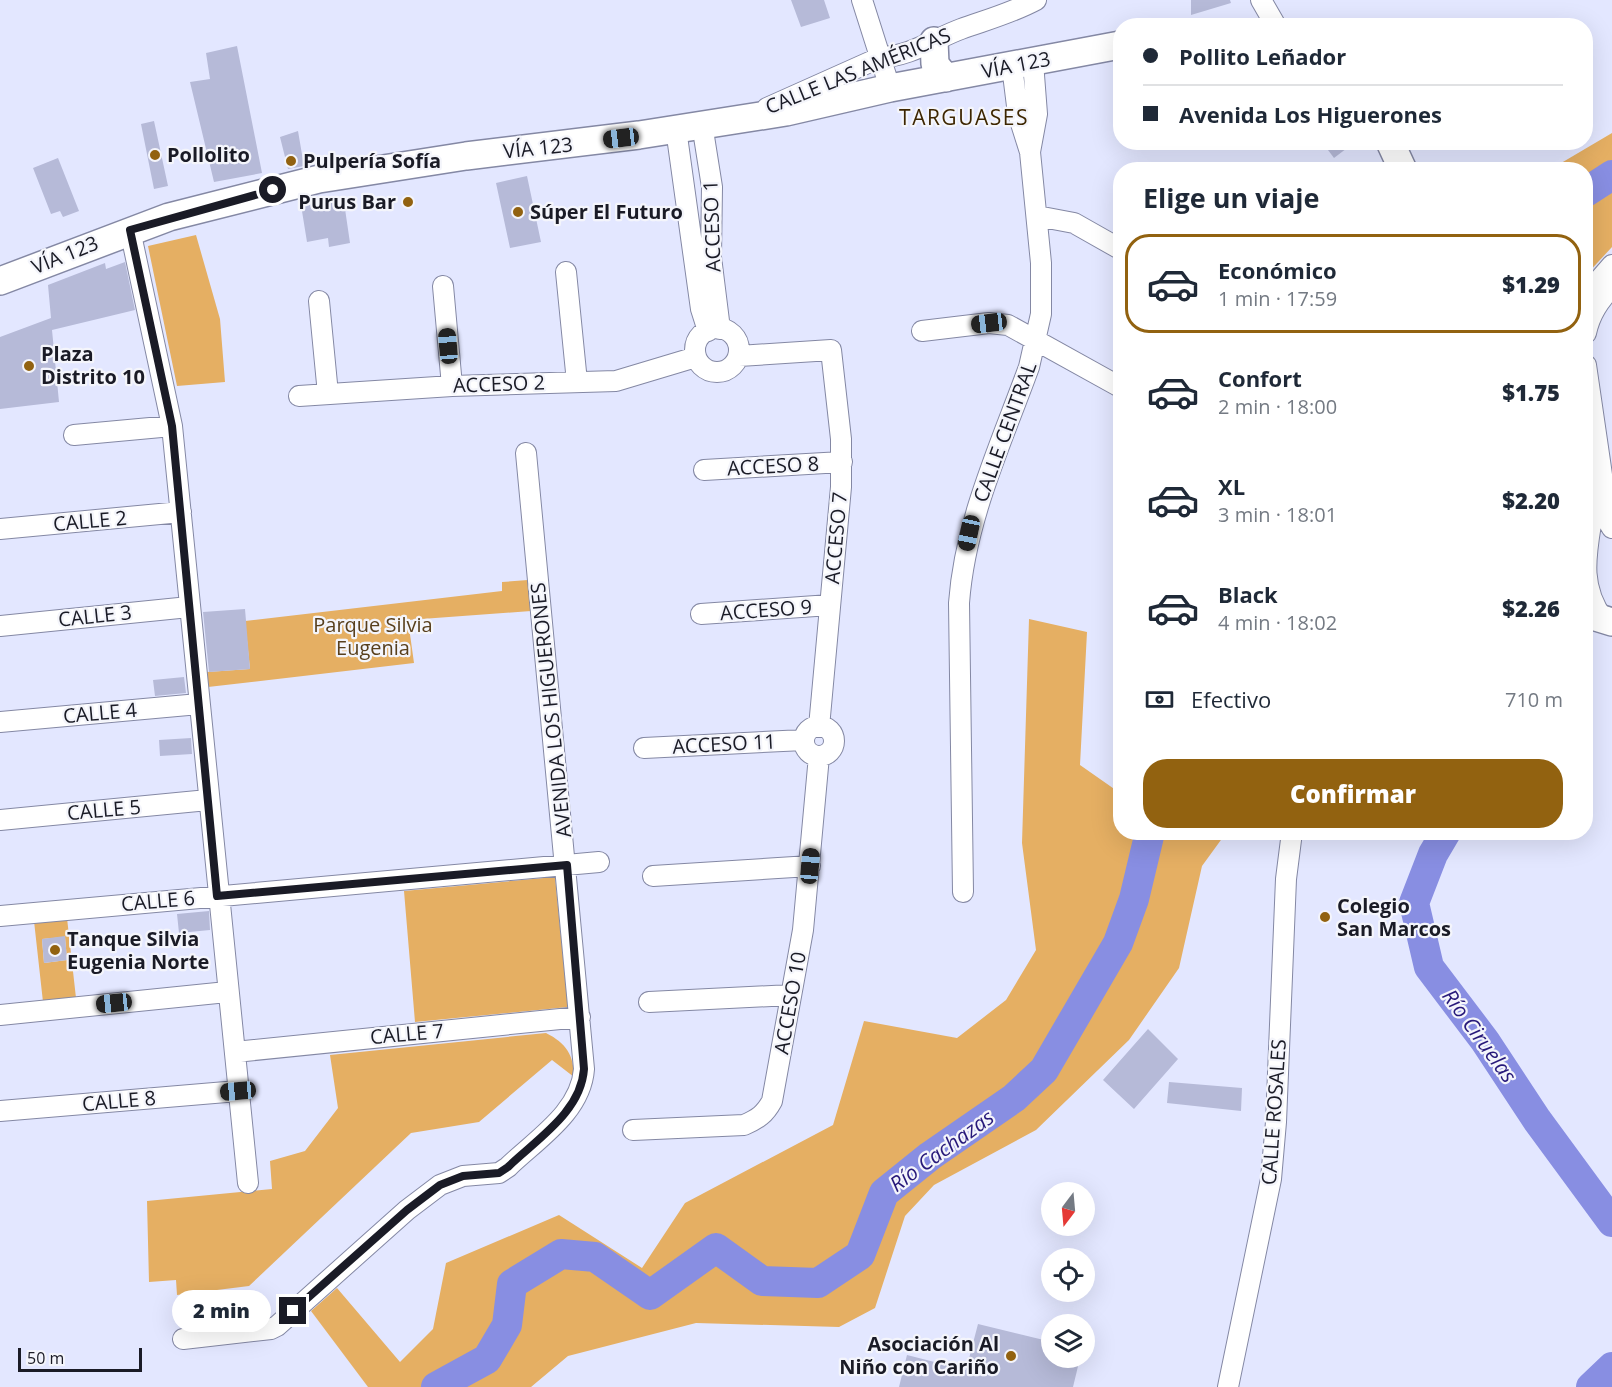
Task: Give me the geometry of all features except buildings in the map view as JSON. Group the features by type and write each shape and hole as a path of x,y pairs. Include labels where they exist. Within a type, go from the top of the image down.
{"main road":[{"path":"934,41 935,64 946,78"},
{"name":"VÍA 123","path":"0,281 130,230 249,195 319,179 466,156 676,129 786,112 890,88 1113,46"}],"street":[{"path":"862,0 890,88"},
{"name":"CALLE LAS AMÉRICAS","path":"747,117 881,57 896,57 1015,11 1036,0"},
{"path":"1261,0 1271,18"},
{"name":"CALLE CENTRAL","path":"963,892 959,603 961,568 969,533 1037,339 1043,288 1030,152 1018,114 1023,64"},
{"name":"ACCESO 1","path":"702,124 710,165 713,213 702,259"},
{"name":"ACCESO 1","path":"676,129 681,171 702,259 714,330"},
{"path":"681,171 710,165"},
{"path":"1037,216 1074,223 1113,245"},
{"path":"130,230 172,426 217,896 248,1183"},
{"path":"1593,287 1612,265"},
{"path":"566,272 577,382"},
{"path":"443,286 452,386"},
{"path":"1593,312 1599,301 1612,287"},
{"path":"319,301 328,394"},
{"path":"921,331 989,323 1008,325 1113,383"},
{"path":"714,330 727,331 737,341 739,356 731,368 718,373 704,368 696,357 698,339 714,330"},
{"name":"ACCESO 7","path":"739,356 831,350 842,462 819,727"},
{"name":"ACCESO 2","path":"299,396 452,386 616,381 696,357"},
{"path":"74,435 172,426"},
{"name":"AVENIDA LOS HIGUERONES","path":"183,1339 271,1329 407,1210 440,1185 463,1176 499,1173 508,1167 570,1108 578,1096 584,1069 580,1017 526,453"},
{"path":"1593,455 1596,494 1593,511"},
{"name":"ACCESO 8","path":"704,470 842,462"},
{"path":"1593,487 1612,528"},
{"name":"CALLE 2","path":"0,529 181,512"},
{"path":"1593,602 1603,616"},
{"name":"ACCESO 9","path":"701,614 830,605"},
{"name":"CALLE 3","path":"0,626 189,607"},
{"name":"CALLE 4","path":"0,722 199,704"},
{"path":"819,727 827,729 833,741 828,753 819,756 810,753 804,740 807,732 819,727"},
{"name":"ACCESO 11","path":"644,748 804,740"},
{"name":"ACCESO 10","path":"633,1130 744,1125 758,1119 772,1101 803,930 819,756"},
{"name":"CALLE 5","path":"0,820 208,800"},
{"name":"CALLE ROSALES","path":"1228,1387 1271,1179 1276,1122 1286,879 1291,840"},
{"name":"CALLE 6","path":"0,916 599,862"},
{"path":"653,876 810,866"},
{"path":"0,1015 227,992"},
{"path":"650,1002 791,995"},
{"name":"CALLE 7","path":"235,1052 580,1017"},
{"name":"CALLE 8","path":"0,1111 238,1091"}],"green space":[{"path":"1612,133 1612,247 1593,267 1593,162 1563,162 1583,150 1593,150 1593,144"},
{"path":"196,235 220,319 225,382 177,386 148,246"},
{"name":"Parque Silvia Eugenia","path":"528,580 531,611 408,620 414,663 208,687 207,672 250,669 245,621 502,591 502,582"},
{"path":"1029,619 1087,632 1080,765 1113,788 1113,840 1221,840 1202,866 1179,968 1129,1040 1036,1130 934,1185 905,1216 875,1308 839,1327 696,1323 568,1356 531,1387 368,1387 311,1311 337,1288 400,1362 433,1329 446,1263 559,1215 642,1268 685,1203 833,1125 864,1021 957,1038 1006,1000 1036,950 1022,843"},
{"path":"555,877 568,1007 415,1022 404,891"},
{"path":"67,918 76,998 43,1002 34,921","holes":["65,937 67,960 44,963 42,939"]},
{"path":"546,1033 568,1050 574,1077 552,1060 479,1122 411,1133 249,1286 177,1295 176,1280 149,1282 147,1201 272,1189 270,1161 305,1151 338,1108 330,1055"}],"waterway":[{"name":"Río Ciruelas","path":"1593,187 1612,175"},
{"name":"Río Cachazas","path":"436,1387 487,1359 507,1325 512,1284 561,1254 595,1257 650,1295 716,1248 762,1281 818,1283 860,1255 884,1193 930,1156 1014,1098 1044,1070 1118,943 1134,899 1148,840"},
{"name":"Río Ciruelas","path":"1441,840 1433,854 1414,903 1429,967 1485,1041 1537,1120 1612,1222"},
{"name":"Río Ciruelas","path":"1591,1387 1612,1367"}],"place":[{"name":"Pollolito","path":"155,155"},
{"name":"Pulpería Sofía","path":"291,161"},
{"name":"Purus Bar","path":"408,202"},
{"name":"Súper El Futuro","path":"518,212"},
{"name":"Plaza Distrito 10","path":"29,366"},
{"name":"Colegio San Marcos","path":"1325,917"},
{"name":"Tanque Silvia Eugenia Norte","path":"55,950"},
{"name":"Asociación Al Niño con Cariño","path":"1011,1356"}],"district":[{"name":"TARGUASES","path":"964,118"}],"route":[{"path":"273,190 169,217 130,230 159,356 172,426 217,896 567,865 584,1069 583,1082 578,1096 570,1108 508,1167 499,1173 463,1176 440,1185 407,1210 293,1311"}]}
